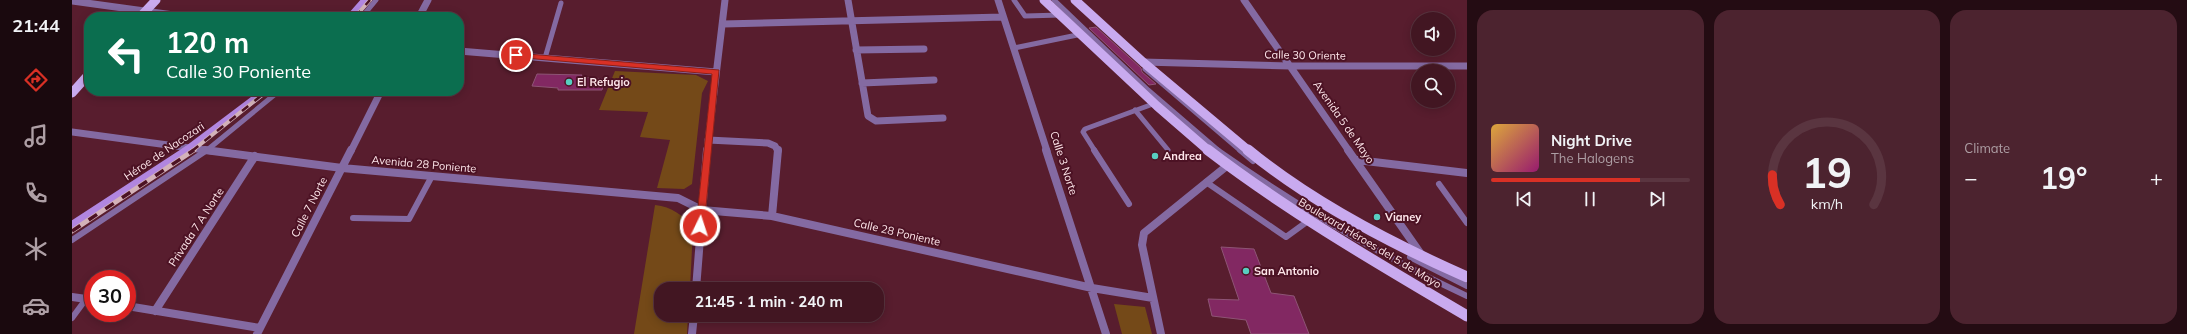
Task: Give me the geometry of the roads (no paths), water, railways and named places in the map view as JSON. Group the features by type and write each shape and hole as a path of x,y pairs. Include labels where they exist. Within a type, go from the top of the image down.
{"main road":[{"path":"145,12 156,0"},
{"name":"Boulevard Héroes del 5 de Mayo","path":"1044,0 1082,34 1153,104 1228,165 1308,221 1467,316"},
{"name":"Boulevard Héroes del 5 de Mayo","path":"1075,0 1143,62 1257,157 1324,204 1424,258 1467,277"},
{"path":"72,93 84,80"},
{"path":"1424,258 1467,274"}],"street":[{"path":"355,12 366,0"},
{"path":"422,12 428,0"},
{"path":"697,282 708,140 726,0"},
{"path":"848,0 868,116 871,120 943,118"},
{"name":"Calle 3 Norte","path":"998,0 1106,334"},
{"name":"Avenida 5 de Mayo","path":"1244,0 1424,258"},
{"path":"72,1 132,12"},
{"path":"723,24 1004,17"},
{"path":"856,50 924,49"},
{"path":"464,51 716,72"},
{"name":"Calle 30 Oriente","path":"1143,62 1290,66 1467,66"},
{"path":"862,82 934,80"},
{"name":"Héroe de Nacozari","path":"72,225 191,148 259,96"},
{"name":"Calle 7 Norte","path":"258,331 378,96"},
{"name":"Avenida 28 Poniente","path":"72,132 342,168 678,198 702,210 772,216"},
{"path":"708,140 768,143 775,146 778,150 772,216"},
{"name":"Privada 7 A Norte","path":"156,311 255,156"},
{"path":"1357,160 1467,173"},
{"path":"1161,334 1142,246 1144,233 1228,165"},
{"name":"Calle 28 Poniente","path":"772,216 1092,288 1153,298"},
{"path":"72,297 84,299"},
{"path":"136,308 258,331"},
{"path":"692,334 693,322"}],"lane":[{"path":"366,12 376,0"},
{"path":"1014,0 1025,16 1061,15"},
{"path":"1054,0 1149,91 1209,143 1284,196 1353,238 1420,274 1467,296"},
{"path":"1071,0 1158,81 1243,153 1303,196 1383,242 1467,286"},
{"path":"545,58 561,3"},
{"path":"1014,48 1082,34"},
{"path":"72,240 208,149 274,96"},
{"path":"1129,204 1083,132 1085,129 1153,104"},
{"path":"1135,110 1168,150"},
{"path":"353,218 409,219 432,176"},
{"path":"1206,182 1286,237 1308,221"},
{"path":"1439,184 1467,223"},
{"path":"72,318 84,306"}],"railway":[{"path":"359,12 370,0"},
{"path":"192,151 261,96"},
{"path":"72,231 194,150"}],"place":[{"name":"El Refugio","path":"569,82"},
{"name":"Andrea","path":"1155,156"},
{"name":"Vianey","path":"1377,217"},
{"name":"San Antonio","path":"1246,271"}]}
